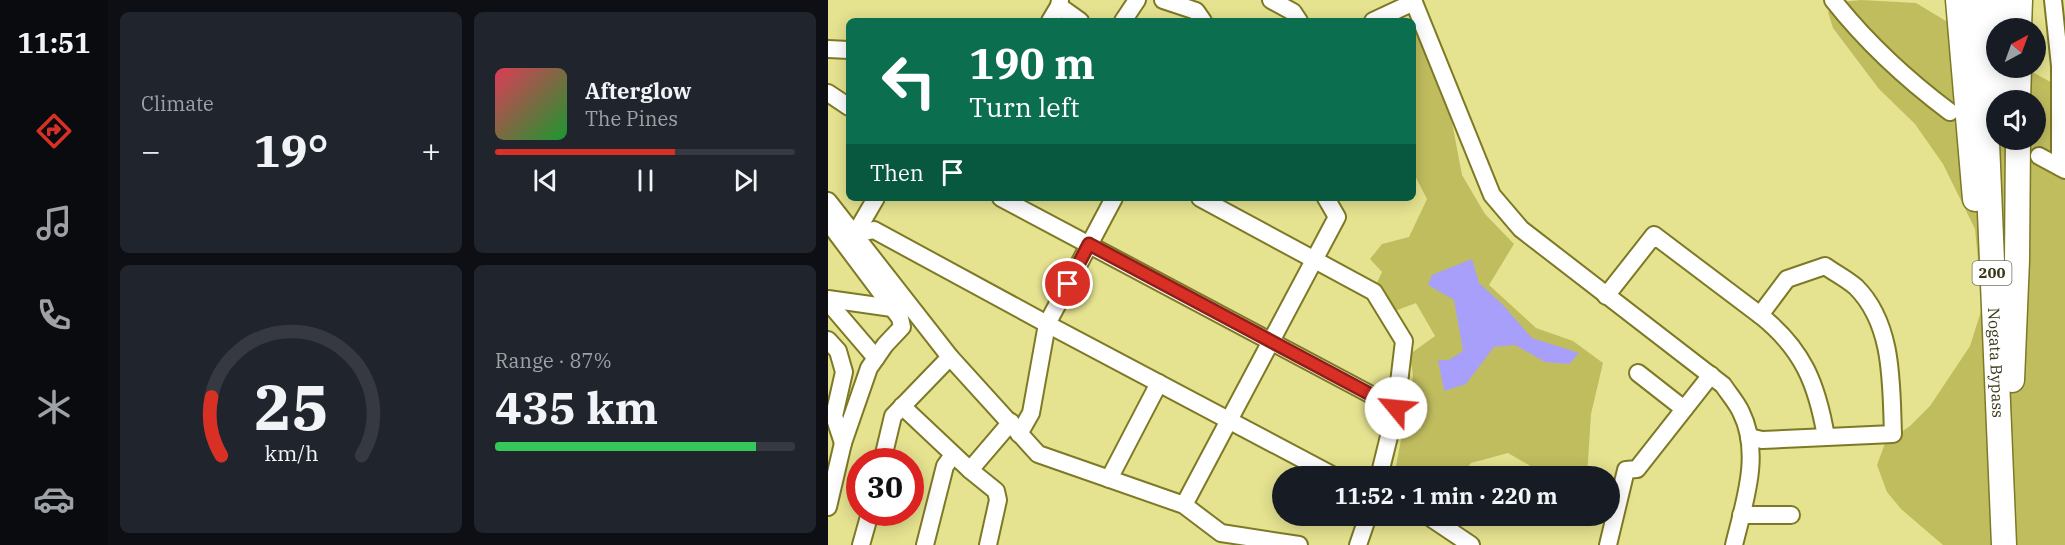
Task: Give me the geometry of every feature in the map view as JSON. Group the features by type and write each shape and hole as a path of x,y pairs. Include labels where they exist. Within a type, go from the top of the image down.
{"highway":[{"path":"1958,0 1971,169 2004,377"},
{"name":"Nogata Bypass","path":"1981,0 2004,377 2019,545"},
{"path":"1998,0 1999,18"},
{"path":"2019,18 2020,0"},
{"name":"Nogata Bypass","path":"2003,150 2004,545"},
{"path":"2004,377 2017,260 2018,150"}],"street":[{"path":"1124,18 1137,0"},
{"path":"1163,0 1196,11 1201,18"},
{"path":"1270,0 1293,12 1297,18"},
{"path":"1833,0 1855,29 1880,55 1950,112"},
{"path":"2053,0 2060,66 2062,169"},
{"path":"1379,18 1413,1 1492,195 1521,229 1724,385 1742,413 1749,437 1751,467 1734,545"},
{"path":"1052,18 1059,3 1076,18"},
{"path":"828,49 846,50"},
{"path":"828,93 846,105"},
{"path":"2039,156 2062,169"},
{"path":"828,201 833,221 900,318 902,327 885,345 869,368 843,443 828,507"},
{"path":"855,234 874,201"},
{"path":"1007,201 1396,408"},
{"path":"970,470 1031,413 1047,324 1112,201"},
{"path":"1206,201 1374,292 1404,341 1396,408 1382,466"},
{"path":"1184,505 1337,217 1328,201"},
{"path":"833,221 855,234 950,357 1038,454 1184,505 1221,533 1299,545"},
{"path":"855,234 874,230 1316,466"},
{"path":"1606,296 1654,235 1779,330 1801,357 1820,402 1826,437"},
{"path":"1749,437 1762,440 1893,434 1891,364 1874,312 1856,288 1825,266 1787,279 1760,315"},
{"path":"828,300 892,308"},
{"path":"828,300 876,358"},
{"path":"828,340 838,351 844,372 834,416 843,443"},
{"path":"885,448 893,416 950,357"},
{"path":"1638,373 1684,409"},
{"path":"1608,545 1626,470 1637,469 1711,375"},
{"path":"1109,479 1159,383"},
{"path":"902,406 953,455 996,491 998,500 988,545"},
{"path":"925,545 945,466 953,455"},
{"path":"1741,515 1791,515"},
{"path":"861,545 866,526"},
{"path":"1358,545 1365,526"},
{"path":"1443,526 1472,545"}],"shaded area":[{"path":"1861,0 1916,3 1986,45 1986,78 2043,78 2065,90 2065,545 1943,545 1901,509 1887,492 1877,465 1885,443 1910,426 1930,406 1970,346 1982,308 1975,229 1943,164 1915,124 1879,89 1833,28 1828,12 1840,2"},
{"path":"1416,31 1451,117 1462,175 1485,214 1514,244 1489,285 1536,328 1573,341 1603,363 1591,414 1588,466 1530,466 1508,453 1471,463 1469,466 1396,466 1413,376 1410,354 1435,336 1416,303 1395,311 1376,285 1382,272 1370,259 1382,244 1409,237 1427,199 1416,178"},
{"path":"1472,259 1479,283 1502,304 1532,338 1579,353 1569,364 1545,362 1515,345 1494,347 1466,384 1444,391 1438,360 1449,360 1463,351 1454,300 1428,285 1432,275"}],"route":[{"path":"1068,284 1089,244 1396,408"}]}
